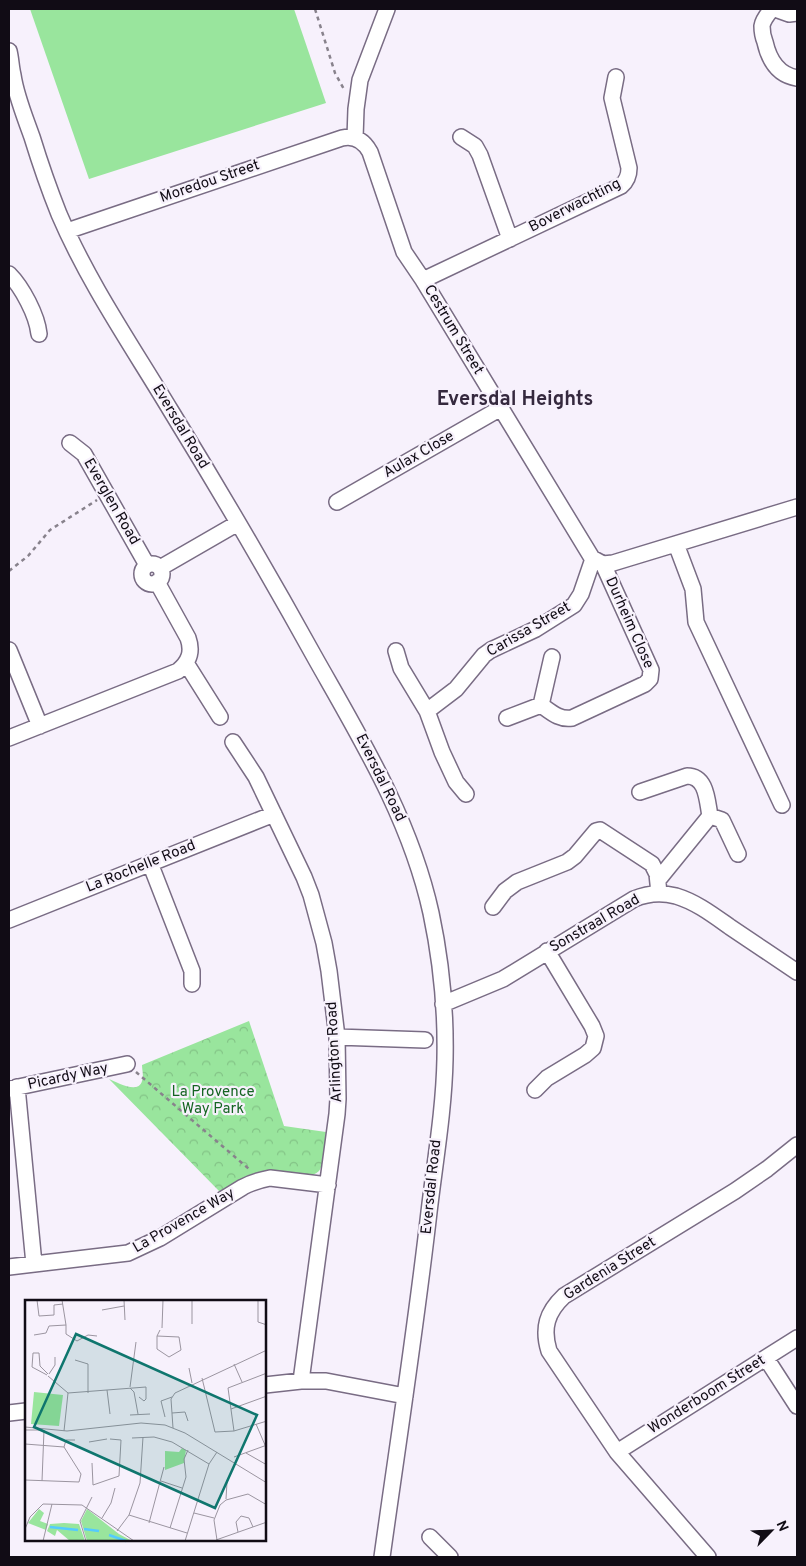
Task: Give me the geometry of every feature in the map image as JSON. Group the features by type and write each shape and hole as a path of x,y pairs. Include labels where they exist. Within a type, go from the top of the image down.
{"street":[{"path":"355,138 360,80 387,9"},
{"path":"357,104 398,9"},
{"path":"797,13 789,14 773,9 762,24 762,31 771,62 777,69 797,78"},
{"name":"Eversdal Road","path":"9,52 10,77 42,167 67,231 85,269 238,523 350,719 397,808 413,851 430,910 436,938 443,1004 445,1063 418,1311 382,1557"},
{"name":"Boverwachting","path":"423,280 624,183 629,168 612,98 616,76"},
{"name":"Boverwachting","path":"461,137 475,146 480,155 510,239"},
{"name":"Moredou Street","path":"67,231 342,138 355,138"},
{"name":"Cestrum Street","path":"355,138 364,142 370,152 404,252 598,561"},
{"path":"9,274 32,310 38,323 39,334"},
{"name":"Aulax Close","path":"337,502 501,408"},
{"name":"Everglen Road","path":"70,443 84,454 155,572 188,638 191,650 186,663"},
{"path":"598,561 613,563 797,507"},
{"path":"155,572 238,523"},
{"path":"676,544 693,588 696,622 782,805"},
{"name":"Durheim Close","path":"541,705 560,718 572,718 645,684 650,679 651,670 598,561"},
{"name":"Carissa Street","path":"427,711 456,689 484,655 498,646 546,624 574,605 598,561"},
{"path":"9,650 40,726"},
{"path":"396,651 402,668 427,711 442,752 456,782 466,794"},
{"path":"507,718 541,705 552,657"},
{"path":"9,738 178,671 186,663 220,717"},
{"name":"Arlington Road","path":"233,742 256,777 311,895 324,943 337,1037 338,1099 301,1381"},
{"path":"640,792 687,776 693,776 699,779 703,785 710,816 659,887"},
{"name":"La Rochelle Road","path":"9,920 274,814"},
{"path":"710,816 719,819 724,824 738,854"},
{"path":"493,907 505,891 517,882 567,862 575,856 596,831 600,830 652,864 655,868 659,887"},
{"path":"150,863 192,971 192,984"},
{"name":"Sonstraal Road","path":"443,1004 496,982 634,899 659,887 674,896 694,904 797,972"},
{"path":"535,1090 547,1078 586,1055 593,1048 596,1036 592,1026 547,951"},
{"path":"337,1037 425,1040"},
{"name":"Picardy Way","path":"13,1088 127,1064"},
{"path":"13,1088 34,1264"},
{"name":"Gardenia Street","path":"708,1557 617,1452 550,1351 546,1340 546,1332 550,1314 564,1296 735,1191 774,1164 797,1145"},
{"name":"La Provence Way","path":"9,1267 136,1251 243,1187 261,1180 270,1178 328,1185"},
{"name":"Wonderboom Street","path":"617,1452 797,1338"},
{"path":"766,1358 797,1406"},
{"path":"266,1384 326,1381 405,1396"},
{"path":"9,1413 25,1411"},
{"path":"430,1537 450,1557"}],"path":[{"path":"315,9 335,73 357,104"},
{"path":"9,571 28,556 50,530 107,495"},
{"path":"127,1064 261,1180"}],"green space":[{"path":"30,9 294,9 326,103 89,179"},
{"name":"La Provence Way Park","path":"249,1021 284,1126 326,1132 323,1158 321,1168 315,1174 298,1175 274,1170 259,1172 220,1192 109,1079 127,1086 136,1087 140,1085 143,1079 142,1065"}],"district":[{"name":"Eversdal Heights","path":"515,400"}]}
